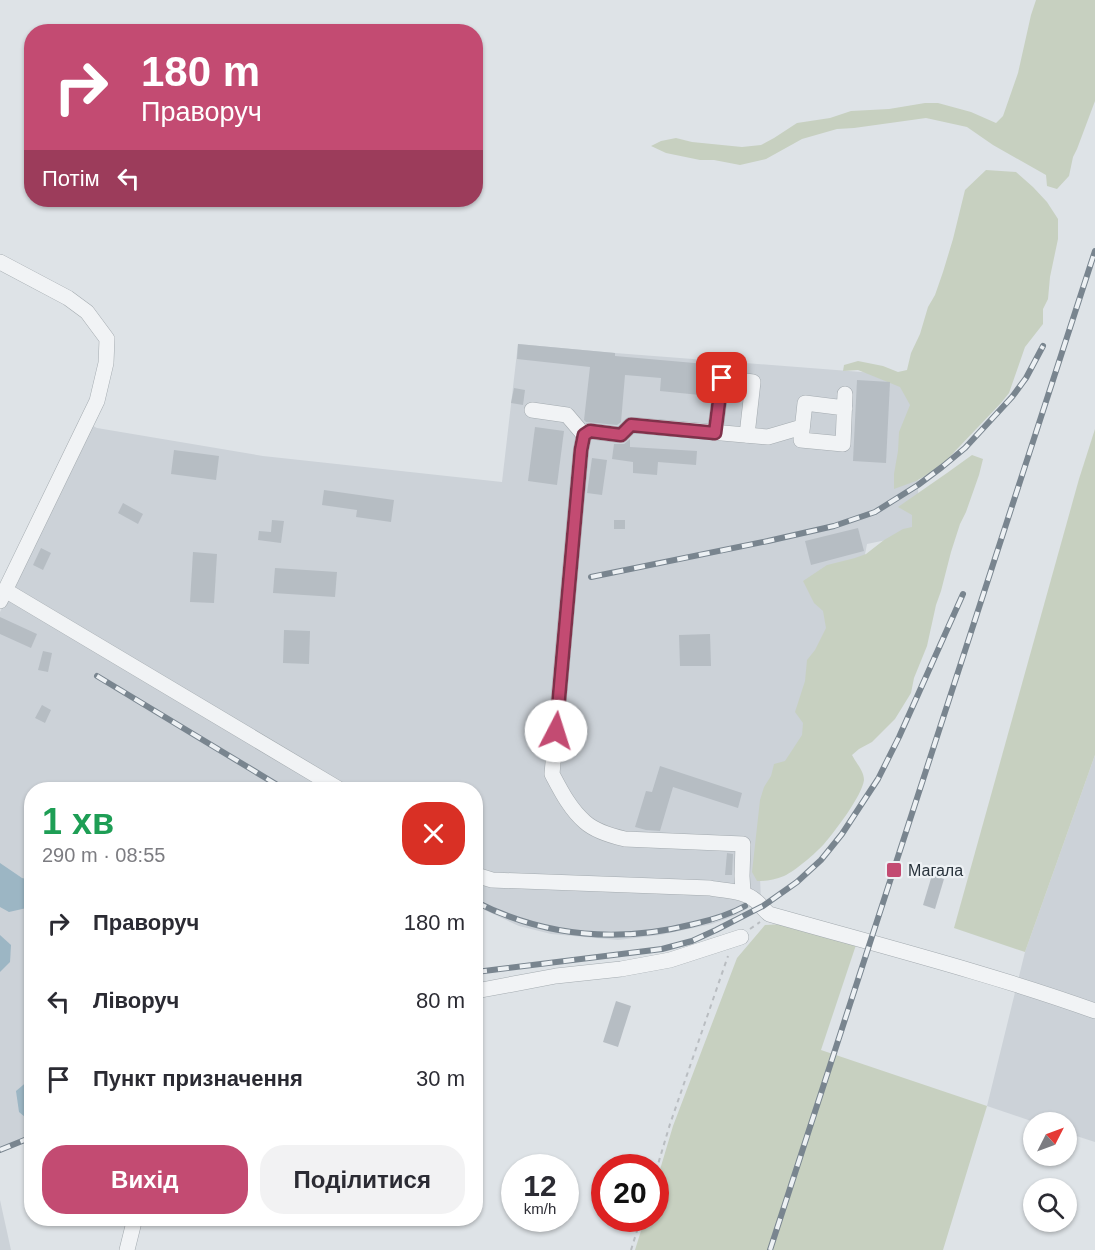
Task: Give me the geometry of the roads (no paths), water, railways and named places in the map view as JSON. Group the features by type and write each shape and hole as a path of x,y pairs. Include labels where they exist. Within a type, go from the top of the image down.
{"lane":[{"path":"0,262 68,298 87,312 107,339 106,363 97,401 3,596 327,782"},
{"path":"715,433 722,378 753,382 747,435"},
{"path":"845,401 843,444 801,440 802,427 805,404 845,401"},
{"path":"532,410 567,415 584,435"},
{"path":"743,893 743,844 625,839 608,835 586,823 566,799 552,774 581,450 584,435 590,431 621,435 631,425 768,437 802,427"},
{"path":"483,877 492,880 710,888 743,893 756,900 760,907 769,914 1040,991 1095,1011"},
{"path":"483,990 556,976 621,969 670,960 741,937"},
{"path":"127,1250 133,1226"}],"water":[{"path":"0,863 24,878 24,909 9,912 0,907"},
{"path":"0,935 11,945 10,962 0,972"},
{"path":"24,1084 24,1116 19,1112 16,1091"}],"railway":[{"path":"770,1250 1095,251"},
{"path":"591,577 834,526 875,512 918,485 965,448 1012,397 1026,378 1043,346"},
{"path":"483,971 662,949 692,941 763,906 797,882 821,860 842,834 878,779 963,594"},
{"path":"97,676 272,782"},
{"path":"483,905 529,923 556,929 610,935 666,930 694,924 720,917 745,906"},
{"path":"0,1150 24,1140"}],"place":[{"name":"Магала","path":"894,870"}]}
